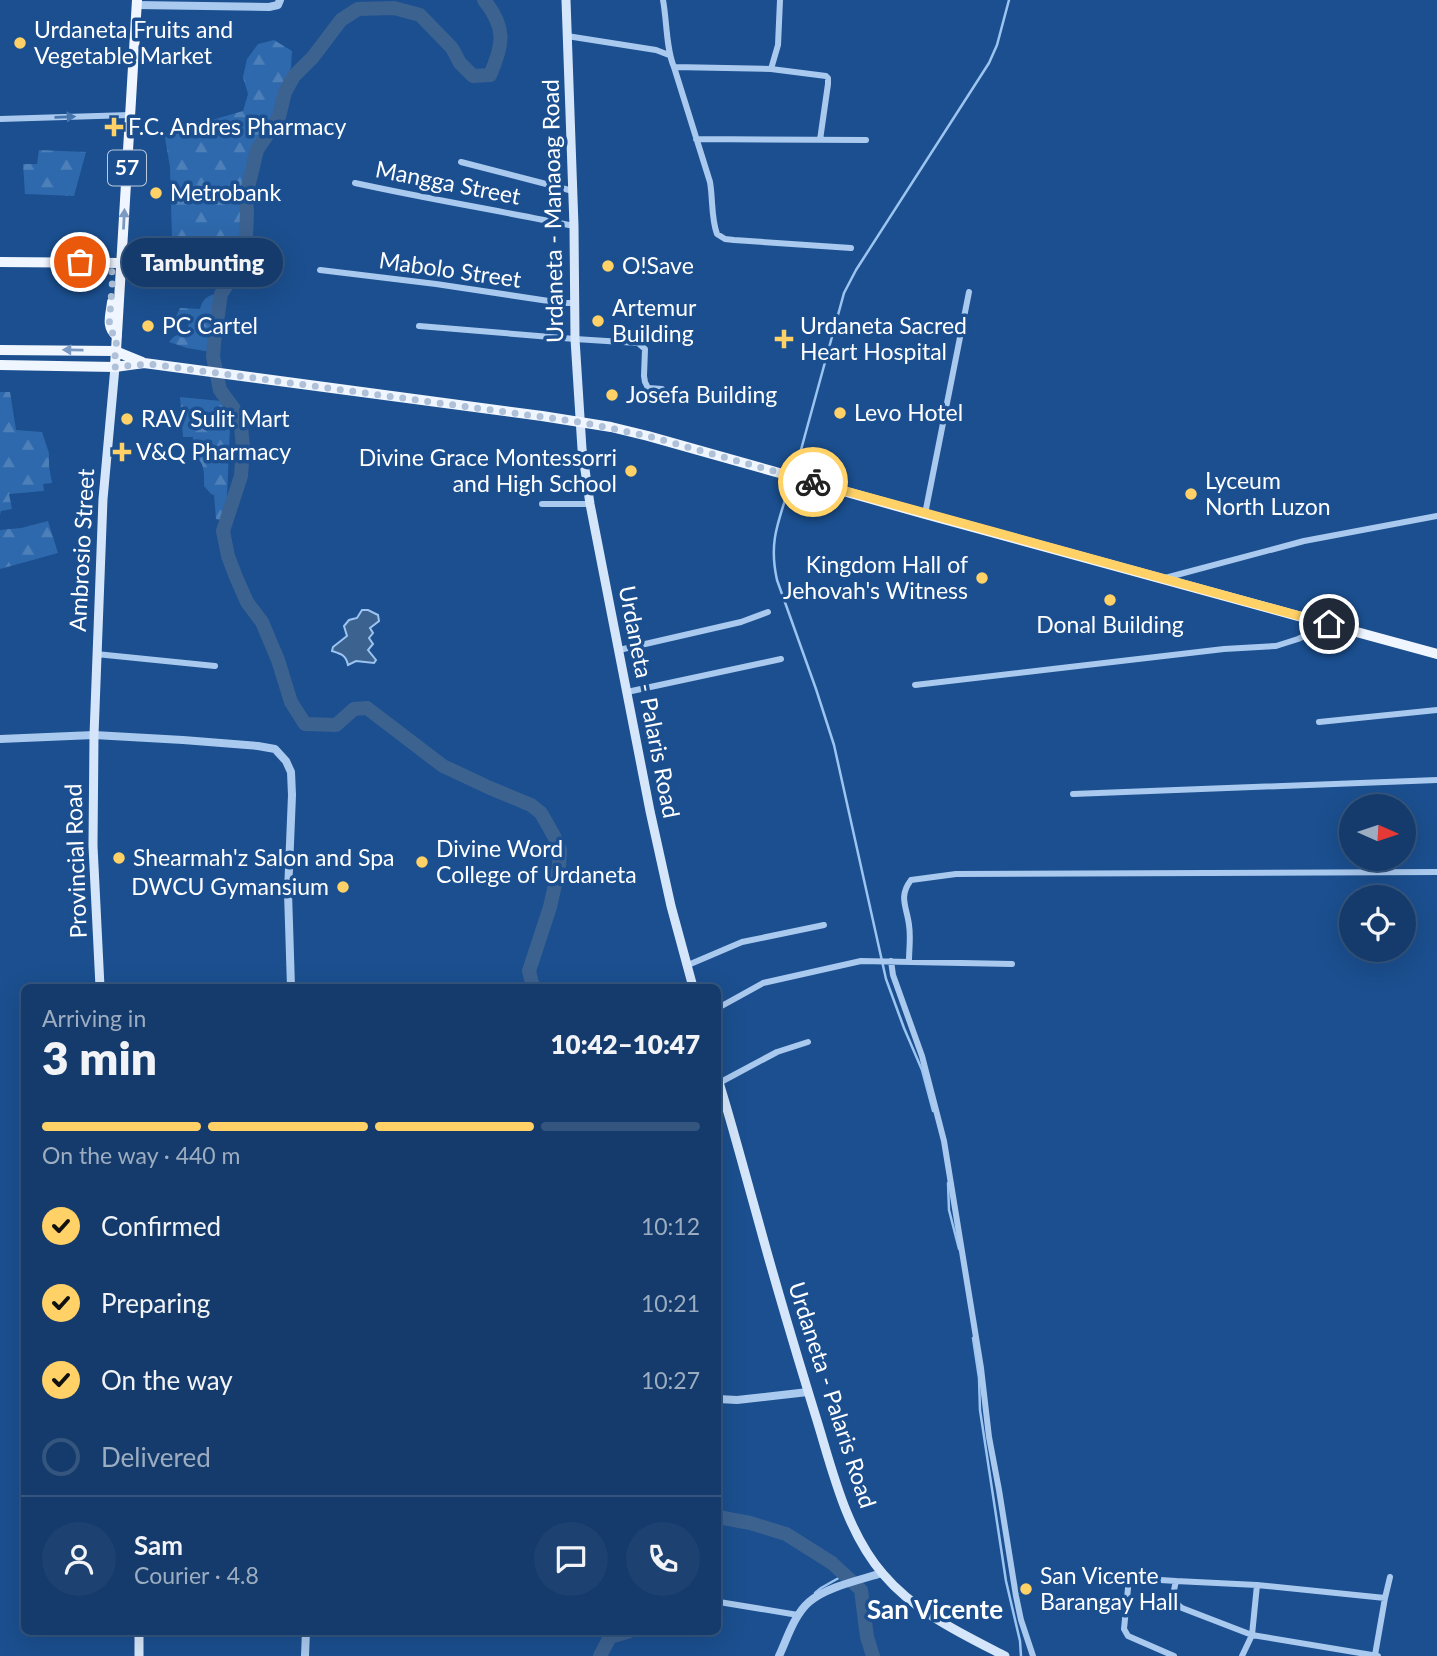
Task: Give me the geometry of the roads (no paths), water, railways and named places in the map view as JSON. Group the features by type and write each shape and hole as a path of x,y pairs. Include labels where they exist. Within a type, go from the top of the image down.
{"main road":[{"name":"Urdaneta - Manaoag Road","path":"566,0 575,339 580,422"},
{"name":"57","path":"114,367 136,3"},
{"path":"0,262 121,263"},
{"path":"107,262 113,274 109,327 117,336"},
{"path":"0,350 116,351 144,363 580,422 648,436 1437,654"},
{"path":"30,350 30,366"},
{"path":"0,365 114,367 144,363"},
{"name":"Ambrosio Street","path":"94,735 103,499 114,367"},
{"name":"Urdaneta - Palaris Road","path":"580,422 590,504 650,811 671,906 692,984"},
{"name":"Provincial Road","path":"94,735 93,846 100,984"},
{"name":"Urdaneta - Palaris Road","path":"721,1091 808,1392 855,1531 881,1573 895,1587 955,1631 1005,1656"},
{"path":"139,1635 139,1656"}],"street":[{"path":"663,0 669,55 710,182 714,225 719,237 851,248"},
{"path":"771,69 778,45 780,0"},
{"path":"136,3 269,7 279,2"},
{"path":"567,36 656,50 669,55"},
{"path":"674,67 771,69 823,75 828,78 820,140"},
{"path":"0,119 130,115"},
{"path":"696,139 866,140"},
{"path":"461,163 573,191"},
{"name":"Mangga Street","path":"355,183 574,226"},
{"name":"Mabolo Street","path":"320,270 574,303"},
{"path":"925,514 970,292"},
{"path":"419,326 641,344 645,349 645,382 648,388 662,389"},
{"path":"541,504 590,504"},
{"path":"1163,578 1304,541 1437,516"},
{"path":"619,650 741,622 768,612"},
{"path":"915,685 1224,649 1276,646 1329,624"},
{"path":"96,654 215,666"},
{"path":"627,692 782,659"},
{"path":"1319,722 1437,710"},
{"path":"0,739 94,735 275,749 286,761 291,772 288,892 291,984"},
{"path":"1073,794 1437,780"},
{"path":"909,961 909,926 904,902 905,888 911,880 956,874 1437,872"},
{"path":"688,965 741,942 824,925"},
{"path":"721,1006 763,983 869,961 1012,964"},
{"path":"888,961 922,1056 944,1141 1016,1595 1033,1656"},
{"path":"721,1080 777,1052 808,1042"},
{"path":"721,1399 774,1397 808,1392"},
{"path":"779,1656 798,1615 808,1602 824,1592 881,1573"},
{"path":"1110,1577 1257,1585 1385,1598"},
{"path":"1175,1581 1173,1598 1176,1604 1252,1635 1358,1655 1377,1656 1390,1577"},
{"path":"1129,1578 1125,1632 1128,1636 1174,1656"},
{"path":"1242,1656 1252,1635 1257,1585"},
{"path":"721,1602 798,1615"},
{"path":"305,1656 306,1635"}],"waterway":[{"path":"484,0 496,19 500,36 498,54 490,75 473,76 460,63 452,48 420,15 394,8 358,9 341,20 313,57 294,76 285,92 279,117 257,150 246,196 246,236 232,277 221,294 213,357 220,390 234,409 241,427 243,447 241,476 223,531 228,556 247,602 262,622 291,702 305,724 336,725 354,709 367,708 443,766 531,805 541,813 560,850 550,907 529,971 532,984"},
{"path":"796,468 844,293 856,270 989,63 997,45 1009,0"},
{"path":"788,491 774,545 777,580 834,745 886,979 922,1070 933,1111"},
{"path":"948,1183 949,1210 959,1249"},
{"path":"973,1338 979,1378 980,1410 1006,1581 1021,1656"},
{"path":"721,1518 786,1534 832,1563 861,1590 867,1637 873,1656"},
{"path":"815,1593 844,1575"},
{"path":"600,1656 610,1637 617,1635"}],"place":[{"name":"Urdaneta Fruits and Vegetable Market","path":"20,43"},
{"name":"F.C. Andres Pharmacy","path":"114,127"},
{"name":"Metrobank","path":"156,193"},
{"name":"Tambunting","path":"80,262"},
{"name":"O!Save","path":"608,266"},
{"name":"Artemur Building","path":"598,321"},
{"name":"PC Cartel","path":"148,326"},
{"name":"Urdaneta Sacred Heart Hospital","path":"784,339"},
{"name":"Josefa Building","path":"612,395"},
{"name":"Levo Hotel","path":"840,413"},
{"name":"RAV Sulit Mart","path":"127,419"},
{"name":"V&Q Pharmacy","path":"122,452"},
{"name":"Divine Grace Montessorri and High School","path":"631,471"},
{"name":"Lyceum North Luzon","path":"1191,494"},
{"name":"Kingdom Hall of Jehovah's Witness","path":"982,578"},
{"name":"Donal Building","path":"1110,600"},
{"name":"Shearmah'z Salon and Spa","path":"119,858"},
{"name":"Divine Word College of Urdaneta","path":"422,862"},
{"name":"DWCU Gymansium","path":"343,887"},
{"name":"San Vicente Barangay Hall","path":"1026,1589"}],"district":[{"name":"San Vicente","path":"935,1610"}]}
